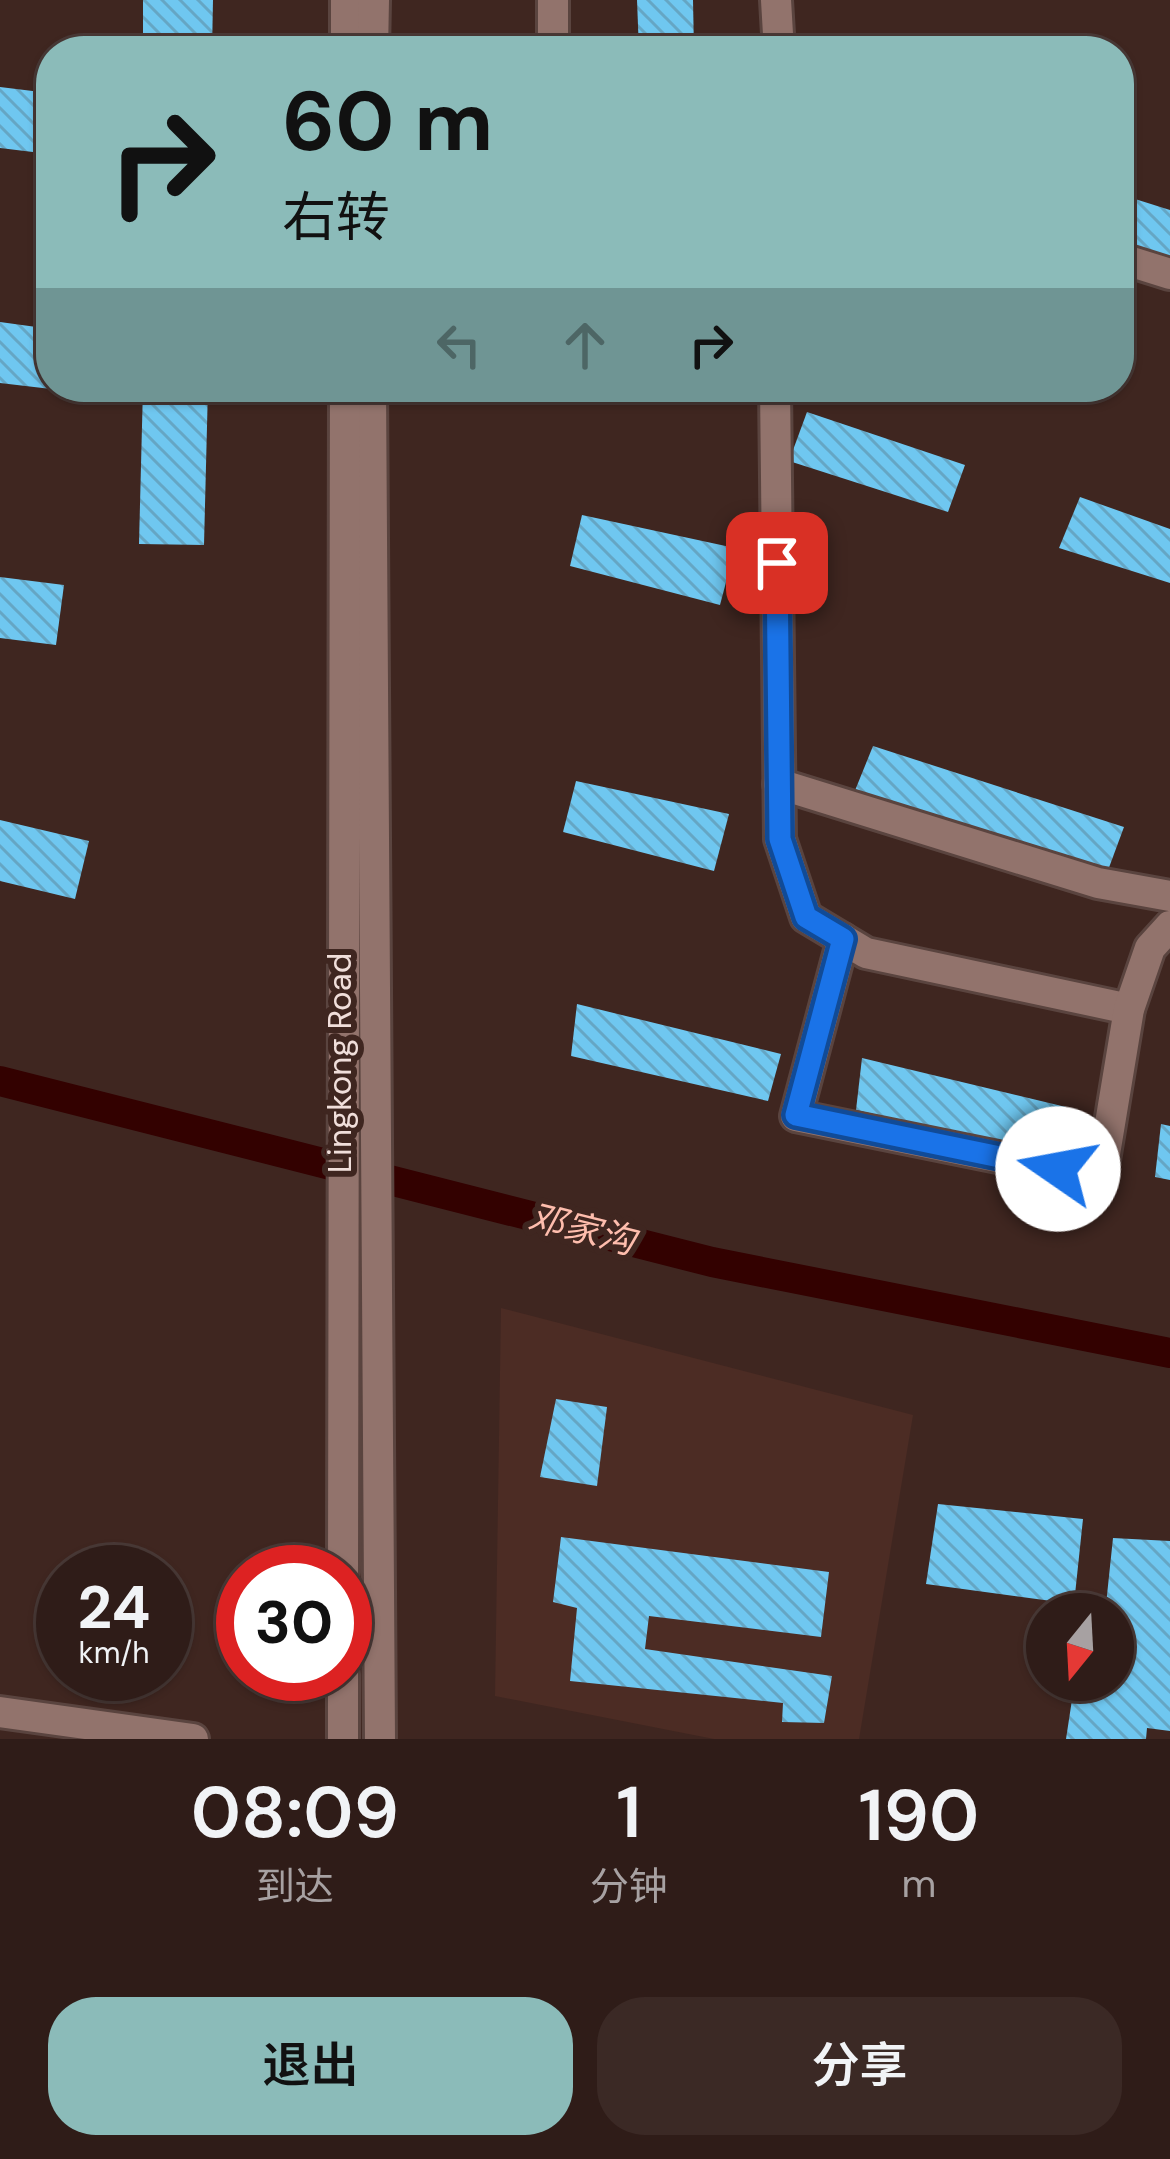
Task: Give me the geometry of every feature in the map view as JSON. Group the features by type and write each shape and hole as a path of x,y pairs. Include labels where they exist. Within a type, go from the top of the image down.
{"street":[{"path":"346,0 346,36"},
{"path":"373,36 374,0"},
{"path":"553,0 553,36"},
{"path":"776,0 777,36"},
{"path":"1134,263 1170,274"},
{"name":"Lingkong Road","path":"343,1545 345,402"},
{"name":"Lingkong Road","path":"371,402 380,1739"},
{"path":"776,402 780,839 806,917 866,953 1129,1009"},
{"path":"779,784 1098,883 1170,896"},
{"path":"843,939 796,1115 1101,1178 1129,1009 1150,947 1170,926"},
{"path":"343,1701 343,1739"},
{"path":"0,1712 193,1739"}],"shaded area":[{"path":"501,1308 913,1415 859,1739 714,1739 495,1696"}],"building":[{"path":"143,0 213,0 212,36 143,36"},
{"path":"637,0 693,0 694,36 638,36"},
{"path":"0,87 36,91 36,152 0,148"},
{"path":"1134,202 1170,210 1170,264 1134,253"},
{"path":"0,322 36,327 36,387 0,383"},
{"path":"143,402 208,402 204,545 139,544"},
{"path":"807,412 965,465 948,512 789,461"},
{"path":"1080,497 1170,529 1170,583 1059,548"},
{"path":"582,515 735,548 720,605 570,566"},
{"path":"0,577 64,585 56,645 0,638"},
{"path":"873,746 1124,827 1107,873 854,793"},
{"path":"576,781 729,814 714,871 563,832"},
{"path":"0,820 89,841 75,899 0,881"},
{"path":"577,1004 781,1054 768,1101 571,1056"},
{"path":"862,1058 1066,1107 1053,1155 856,1110"},
{"path":"1161,1124 1170,1126 1170,1180 1155,1177"},
{"path":"556,1399 607,1407 597,1486 540,1477"},
{"path":"938,1504 1083,1519 1075,1593 1026,1593 1026,1598 926,1584"},
{"path":"561,1537 829,1572 821,1637 649,1616 645,1649 832,1676 824,1723 782,1722 783,1703 570,1681 577,1608 553,1602"},
{"path":"1113,1538 1170,1541 1170,1731 1147,1728 1146,1739 1066,1739 1072,1701 1134,1701 1134,1593 1107,1593"}],"waterway":[{"name":"邓家沟","path":"0,1081 712,1262 1170,1353"}],"route":[{"path":"777,563 780,839 806,917 843,939 796,1115 1058,1169"}]}
